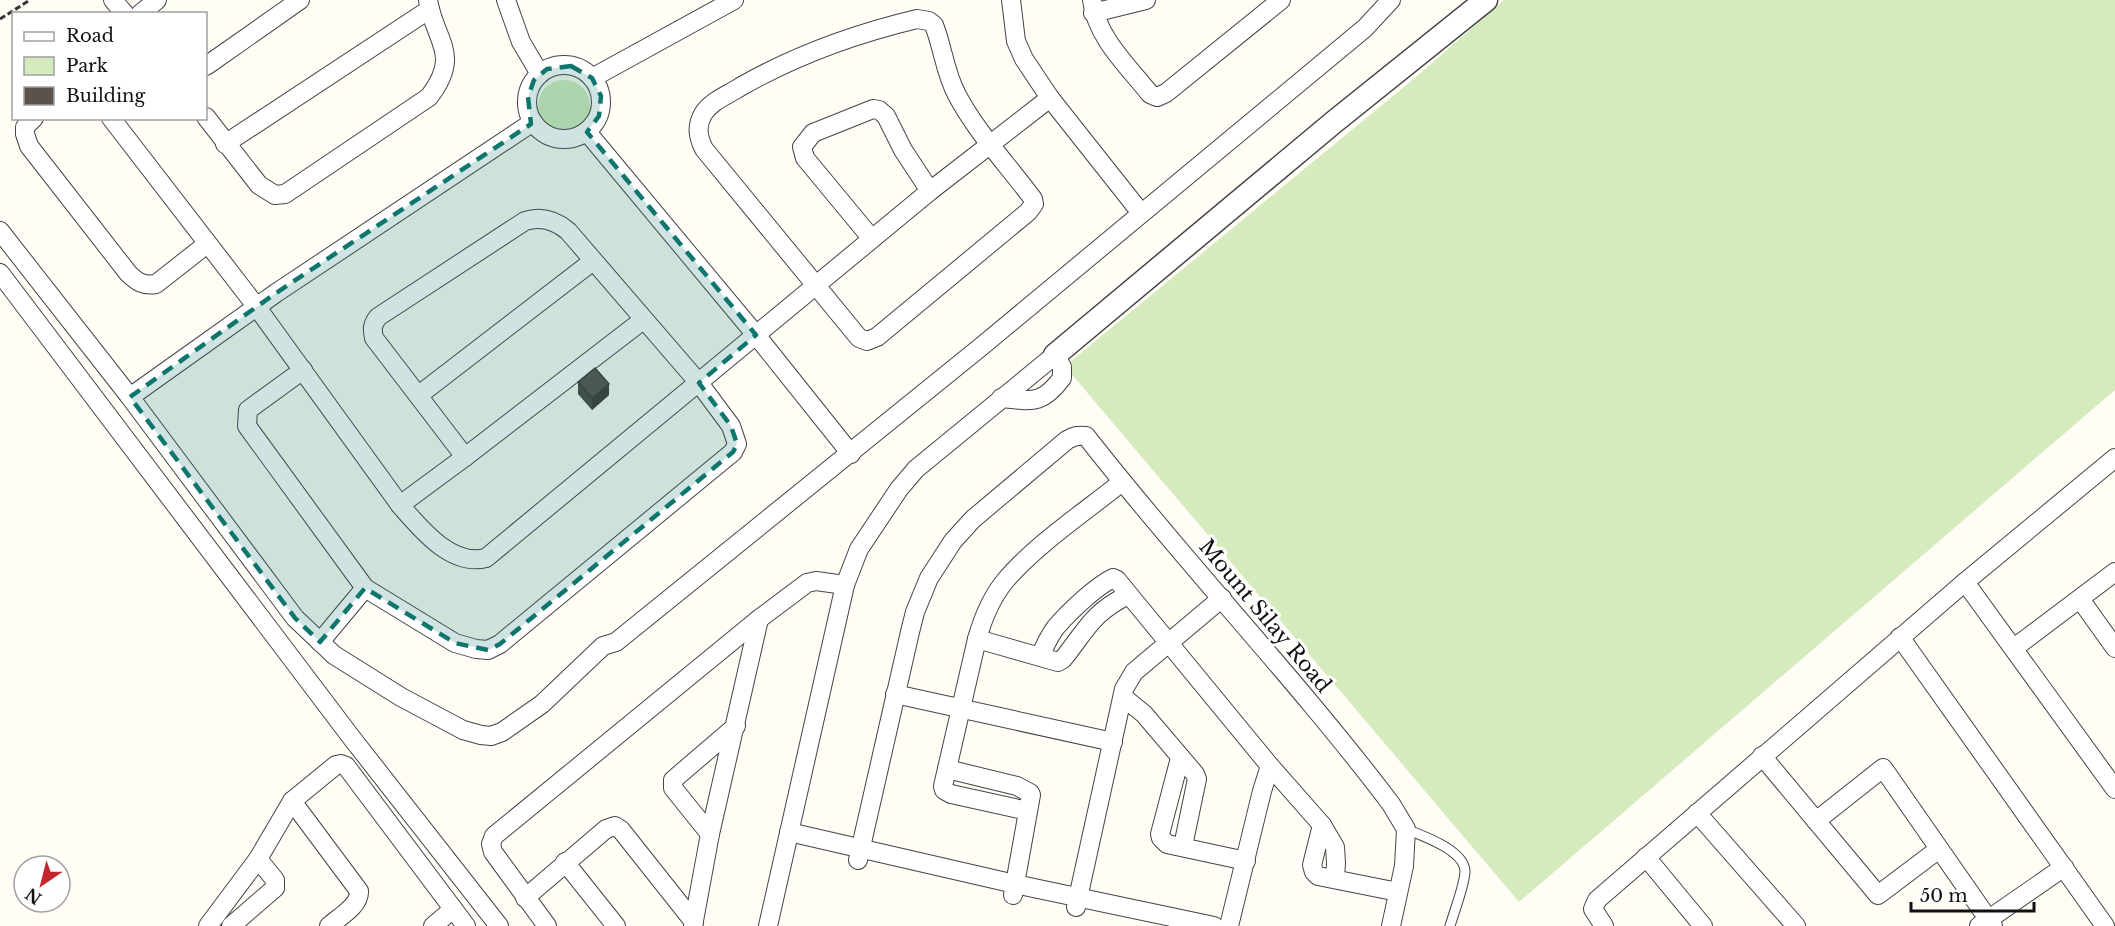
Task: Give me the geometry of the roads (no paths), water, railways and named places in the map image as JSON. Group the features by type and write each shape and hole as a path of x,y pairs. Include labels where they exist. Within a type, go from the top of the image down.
{"street":[{"path":"113,0 123,12"},
{"path":"142,12 157,0"},
{"path":"207,65 300,0"},
{"path":"506,0 521,42 540,74"},
{"path":"592,78 734,0"},
{"path":"1011,0 1016,41 1024,59 1050,98 1141,213"},
{"path":"1146,0 1092,7 1107,40 1150,94 1157,98 1281,0"},
{"path":"0,231 130,397 295,618 334,655 400,697 463,730 491,736 502,732 542,704 603,646 616,642 850,454 1365,28 1391,0"},
{"path":"768,926 845,585 859,549 899,489 916,470 1001,398 1334,122 1486,0"},
{"path":"207,118 225,144 259,185 275,195 285,194 429,97 439,81 446,59 429,4 225,144"},
{"path":"917,19 929,21 934,25 942,56 957,94 989,144 1033,199 1034,204 1028,213 877,337 867,341 859,338 816,287 704,149 697,132 704,114 714,102 807,53 866,32 917,19"},
{"path":"563,65 579,68 592,78 598,86 602,106 599,116 587,132 579,137 562,140 546,135 533,122 527,106 528,97 534,80 540,74 555,66 563,65"},
{"path":"113,120 256,306 400,504 420,528 444,547 463,558 474,561 486,558 930,191 1050,98"},
{"path":"872,239 805,158 802,147 813,133 873,109 879,110 886,116 903,150 930,191"},
{"path":"32,120 26,127 25,134 29,146 128,273 139,283 156,284 207,244"},
{"path":"130,397 256,306 533,122"},
{"path":"587,132 756,335 850,454"},
{"path":"303,370 248,410 248,426 365,588 455,643 476,649 488,650 500,644 733,452 736,444 731,426 699,383 568,231 550,220 535,218 525,221 378,317 373,323 374,338 465,457"},
{"path":"419,395 593,261"},
{"path":"0,273 332,712 499,926"},
{"path":"400,504 643,320"},
{"path":"1001,398 1029,401 1041,399 1062,378 1062,367 1055,355"},
{"name":"Mount Silay Road","path":"895,694 915,612 929,579 953,541 973,519 1067,440 1074,436 1086,436 1376,785 1406,829"},
{"path":"1604,926 1593,909 1594,904 1900,637 2115,458"},
{"path":"1014,889 1031,795 1026,789 946,770 959,707 977,639 984,615 1006,580 1036,551 1122,482"},
{"path":"2014,648 2115,572"},
{"path":"547,926 493,852 491,844 494,836 759,619 807,583 816,581 845,585"},
{"path":"1965,582 2115,789"},
{"path":"320,642 365,588"},
{"path":"977,639 1058,662 1064,659 1086,626 1099,612 1128,595 1322,825 1312,869 1318,876 1398,892"},
{"path":"1077,901 1124,690 1134,672 1222,598"},
{"path":"2079,599 2115,648"},
{"path":"694,924 710,834 759,619"},
{"path":"1900,637 2105,926"},
{"path":"859,854 895,694 1113,742"},
{"path":"1123,697 1144,714 1195,774 1197,779 1183,846"},
{"path":"710,834 672,788 673,780 736,726"},
{"path":"1762,756 1878,895 1939,849"},
{"path":"1180,758 1160,834 1161,838 1167,843 1246,861"},
{"path":"208,926 258,860 292,801 336,765 341,764 346,766 466,926"},
{"path":"1229,926 1270,766"},
{"path":"1816,821 1883,768 1939,849 1986,924 2064,867"},
{"path":"292,801 359,891 356,903 329,926"},
{"path":"1697,813 1796,926"},
{"path":"525,898 606,829 615,826 621,830 694,924"},
{"path":"1391,926 1406,849 1406,829"},
{"path":"788,838 1014,889 1214,926"},
{"path":"1646,857 1703,926"},
{"path":"231,926 275,888 275,880 258,860"},
{"path":"565,862 616,926"},
{"path":"1077,901 1166,926"},
{"path":"433,926 453,909"}],"lane":[{"path":"1406,829 1430,838 1454,853 1461,861 1465,872 1450,926"}]}
